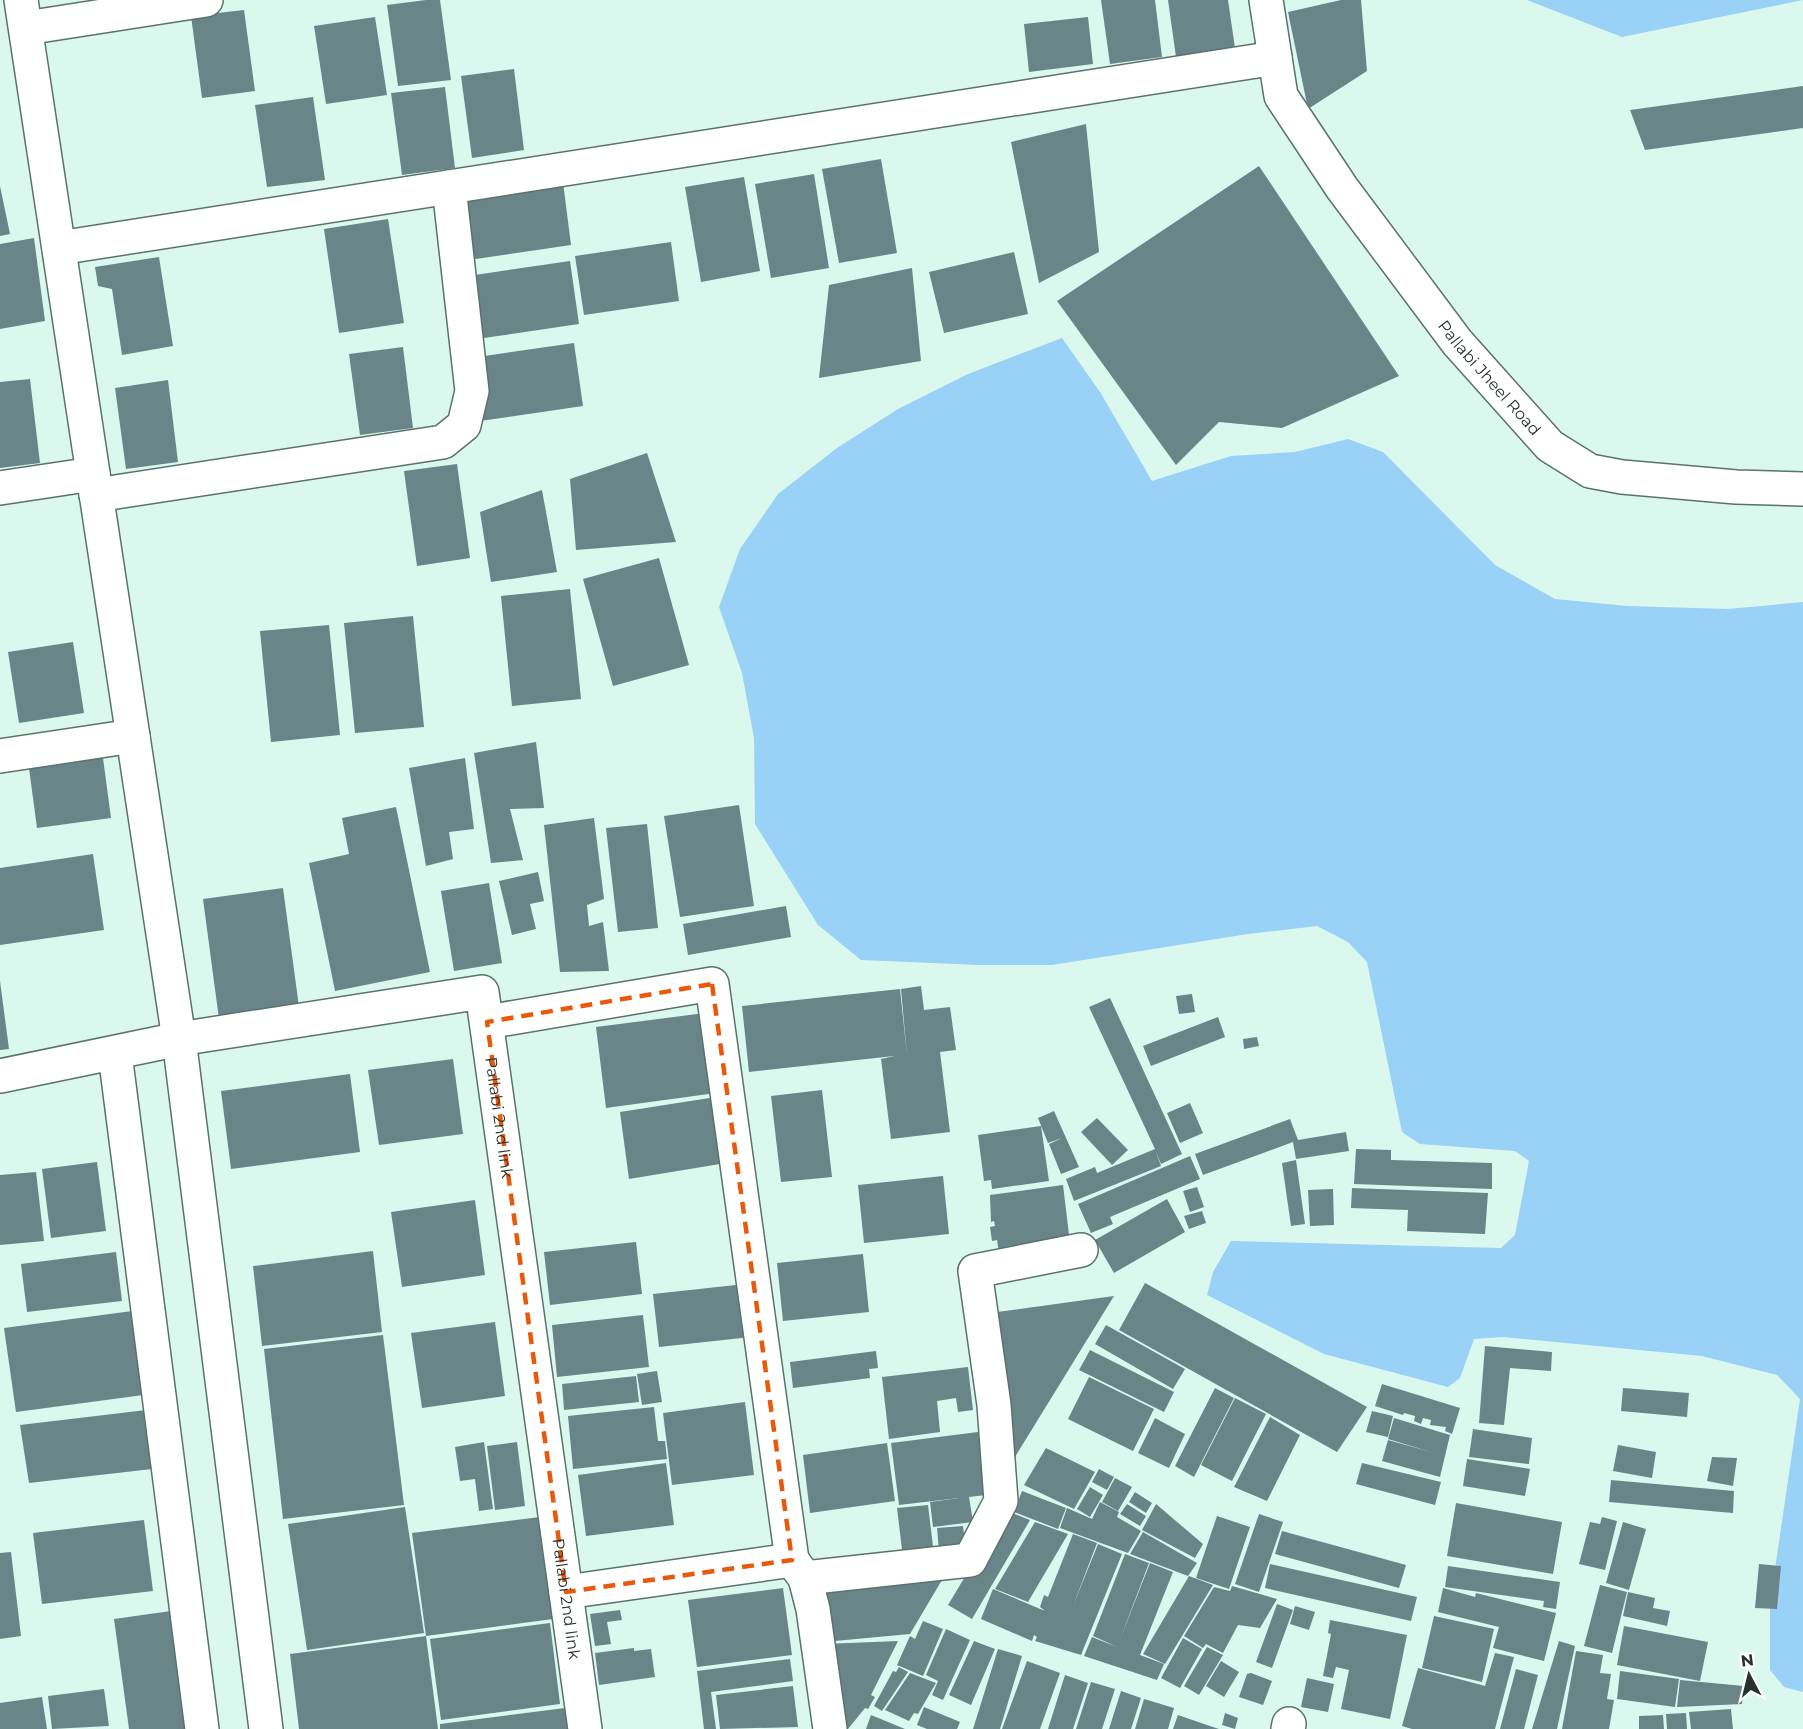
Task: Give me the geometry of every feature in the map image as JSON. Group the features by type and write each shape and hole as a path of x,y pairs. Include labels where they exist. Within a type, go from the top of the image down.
{"street":[{"path":"206,0 24,14 179,1039 266,1729"},
{"path":"59,248 1275,58 1266,0"},
{"name":"Pallabi Jheel Road","path":"1275,58 1281,96 1342,188 1457,342 1550,446 1590,471 1622,477 1736,487 1803,489"},
{"path":"0,488 95,484 443,442 464,425 472,391 449,187"},
{"path":"0,756 133,736"},
{"path":"487,1022 712,984 798,1569 813,1609 830,1729"},
{"name":"Pallabi 2nd link","path":"0,1076 179,1039 482,992 585,1729"},
{"path":"115,1054 202,1729"},
{"path":"566,1592 798,1569 970,1560 1001,1501 994,1405 975,1271 1082,1250"}],"highlighted area":[{"path":"712,984 792,1560 566,1592 487,1022"}],"water":[{"path":"1527,0 1803,0 1622,37"},
{"path":"1062,338 1100,392 1152,481 1231,456 1295,452 1348,439 1383,452 1495,565 1555,599 1627,606 1728,609 1803,602 1803,1692 1784,1687 1770,1670 1770,1603 1800,1399 1777,1375 1702,1356 1503,1337 1474,1339 1460,1378 1448,1387 1324,1354 1207,1295 1213,1272 1231,1241 1501,1248 1515,1235 1529,1161 1515,1151 1420,1144 1402,1132 1367,962 1348,942 1317,926 1248,934 1052,965 979,965 861,960 818,925 755,824 754,738 742,673 719,607 740,549 778,494 837,448 898,409 968,374"}],"building":[{"path":"440,0 451,80 398,86 387,5"},
{"path":"1101,0 1155,0 1162,57 1110,64"},
{"path":"1168,0 1228,0 1235,48 1176,57"},
{"path":"1341,0 1361,0 1367,71 1308,109 1288,12"},
{"path":"244,10 255,91 202,98 191,16"},
{"path":"375,17 387,95 326,104 314,26"},
{"path":"1088,17 1093,64 1029,72 1024,24"},
{"path":"514,69 524,150 472,158 461,76"},
{"path":"1803,86 1803,128 1645,150 1630,110"},
{"path":"445,87 455,168 402,175 391,93"},
{"path":"313,97 325,180 267,187 255,105"},
{"path":"1086,124 1099,252 1039,283 1011,142"},
{"path":"881,159 897,253 839,263 822,169"},
{"path":"1259,166 1399,376 1282,428 1219,422 1176,465 1057,301"},
{"path":"814,174 829,268 771,278 755,184"},
{"path":"744,177 760,271 701,282 685,187"},
{"path":"563,182 571,245 469,260 460,196"},
{"path":"0,186 10,234 0,236"},
{"path":"388,219 404,323 339,333 324,229"},
{"path":"34,238 45,321 0,329 0,244"},
{"path":"671,242 679,301 584,315 575,256"},
{"path":"1014,252 1028,314 944,333 929,272"},
{"path":"159,257 173,346 122,355 112,289 98,286 95,267"},
{"path":"570,261 579,324 477,339 468,276"},
{"path":"912,268 921,361 819,378 829,285"},
{"path":"574,343 583,406 480,421 471,358"},
{"path":"403,347 413,428 360,435 349,354"},
{"path":"30,379 40,463 0,468 0,382"},
{"path":"168,380 178,462 126,469 115,388"},
{"path":"647,453 676,542 576,550 570,479"},
{"path":"457,464 470,558 417,566 404,471"},
{"path":"542,490 557,572 491,582 480,512"},
{"path":"659,558 689,665 613,686 583,579"},
{"path":"570,589 581,699 512,706 501,596"},
{"path":"413,616 424,727 355,733 344,623"},
{"path":"329,625 340,735 271,742 260,631"},
{"path":"73,642 84,713 19,723 8,652"},
{"path":"536,742 544,808 510,809 523,860 491,863 474,753"},
{"path":"103,758 111,818 37,828 29,768"},
{"path":"465,758 474,829 449,832 453,859 426,866 409,768"},
{"path":"739,805 754,906 680,917 664,816"},
{"path":"396,807 430,972 335,991 309,863 349,854 342,818"},
{"path":"594,818 604,899 587,905 589,926 603,922 609,971 560,972 544,825"},
{"path":"647,824 658,928 618,932 606,828"},
{"path":"93,854 104,930 0,945 0,868"},
{"path":"538,872 544,901 530,904 536,929 512,935 499,881"},
{"path":"489,883 502,963 454,971 441,891"},
{"path":"283,888 299,1007 219,1019 203,899"},
{"path":"786,906 791,937 688,955 683,924"},
{"path":"0,981 9,1049 0,1050"},
{"path":"921,986 924,1010 950,1007 956,1050 940,1052 950,1132 891,1139 881,1059 894,1056 749,1072 742,1006 900,989 907,1055 901,989"},
{"path":"1192,994 1195,1012 1179,1014 1176,996"},
{"path":"1110,998 1182,1154 1161,1164 1156,1152 1161,1166 1074,1201 1066,1179 1095,1167 1097,1173 1155,1149 1089,1007"},
{"path":"705,1013 716,1093 606,1108 596,1027"},
{"path":"1218,1017 1225,1037 1151,1066 1143,1046"},
{"path":"1257,1037 1259,1046 1244,1049 1243,1039"},
{"path":"453,1059 463,1134 379,1145 368,1070"},
{"path":"350,1074 360,1152 231,1169 221,1091"},
{"path":"822,1090 832,1177 781,1182 771,1096"},
{"path":"716,1097 726,1163 629,1179 620,1112"},
{"path":"1190,1103 1203,1133 1180,1143 1167,1113"},
{"path":"1054,1111 1079,1167 1061,1174 1049,1144 1062,1138 1048,1143 1038,1118"},
{"path":"1097,1118 1128,1150 1112,1165 1081,1132"},
{"path":"1290,1119 1298,1140 1346,1132 1349,1151 1296,1159 1293,1142 1203,1175 1195,1154"},
{"path":"1041,1126 1049,1181 992,1189 991,1180 984,1181 978,1135"},
{"path":"1356,1149 1391,1150 1391,1160 1492,1163 1492,1189 1354,1184"},
{"path":"1190,1156 1200,1179 1110,1217 1113,1224 1091,1233 1078,1204"},
{"path":"1296,1160 1305,1224 1291,1226 1282,1163"},
{"path":"97,1162 106,1231 51,1238 42,1169"},
{"path":"36,1172 44,1241 0,1245 0,1175"},
{"path":"943,1176 949,1234 864,1243 858,1185"},
{"path":"1063,1185 1070,1243 999,1253 997,1240 992,1241 990,1227 995,1226 994,1221 991,1222 990,1195"},
{"path":"1197,1187 1204,1207 1190,1212 1183,1191"},
{"path":"1352,1188 1488,1193 1485,1234 1407,1231 1408,1210 1351,1208"},
{"path":"1333,1189 1334,1225 1310,1226 1308,1190"},
{"path":"1167,1199 1185,1232 1114,1273 1095,1240"},
{"path":"475,1200 485,1275 402,1287 391,1212"},
{"path":"1202,1211 1206,1223 1189,1229 1184,1216"},
{"path":"636,1242 642,1294 550,1305 544,1252"},
{"path":"373,1251 382,1332 262,1346 253,1266"},
{"path":"116,1252 122,1301 27,1312 21,1264"},
{"path":"863,1254 869,1312 783,1321 777,1263"},
{"path":"1145,1283 1367,1407 1337,1452 1119,1330"},
{"path":"745,1284 751,1337 659,1347 653,1294"},
{"path":"1114,1296 1015,1457 997,1312"},
{"path":"140,1310 151,1394 16,1412 4,1328"},
{"path":"643,1315 649,1367 557,1377 552,1325"},
{"path":"495,1322 505,1396 422,1408 411,1333"},
{"path":"1106,1325 1185,1369 1173,1389 1095,1344"},
{"path":"383,1335 404,1505 283,1519 264,1349"},
{"path":"1485,1346 1552,1352 1551,1371 1510,1368 1504,1425 1479,1423"},
{"path":"1090,1350 1174,1392 1164,1412 1079,1370"},
{"path":"876,1351 878,1368 869,1369 870,1378 793,1388 790,1362"},
{"path":"968,1367 973,1410 958,1412 956,1398 937,1401 940,1432 889,1439 882,1377"},
{"path":"657,1371 662,1402 642,1405 637,1374"},
{"path":"636,1376 639,1402 564,1410 562,1384"},
{"path":"1089,1377 1154,1409 1133,1451 1068,1419"},
{"path":"1382,1384 1460,1408 1452,1434 1445,1431 1446,1427 1430,1425 1431,1420 1423,1418 1421,1424 1414,1421 1415,1416 1404,1413 1403,1415 1375,1406"},
{"path":"1215,1388 1234,1398 1194,1477 1175,1466"},
{"path":"1623,1388 1689,1393 1687,1417 1621,1411"},
{"path":"1235,1398 1266,1414 1232,1481 1201,1465"},
{"path":"745,1402 754,1475 672,1485 663,1413"},
{"path":"654,1407 658,1441 665,1441 667,1459 573,1469 568,1416"},
{"path":"155,1409 161,1468 29,1483 20,1425"},
{"path":"1372,1411 1393,1416 1388,1437 1366,1432"},
{"path":"1270,1417 1300,1435 1267,1501 1234,1487"},
{"path":"1155,1418 1185,1434 1169,1468 1138,1453"},
{"path":"1394,1418 1450,1435 1440,1477 1382,1461 1388,1440 1431,1452 1388,1439"},
{"path":"1473,1429 1532,1438 1529,1464 1469,1457"},
{"path":"978,1432 986,1495 969,1497 973,1522 933,1527 930,1502 959,1498 899,1505 891,1443"},
{"path":"484,1442 493,1509 479,1511 475,1479 460,1481 455,1447"},
{"path":"517,1442 525,1506 495,1510 487,1446"},
{"path":"887,1443 895,1501 810,1513 803,1455"},
{"path":"1618,1445 1656,1452 1652,1478 1613,1471"},
{"path":"1046,1448 1095,1472 1074,1509 1024,1485"},
{"path":"1712,1457 1737,1458 1733,1486 1707,1481"},
{"path":"1467,1459 1530,1469 1525,1496 1463,1486"},
{"path":"666,1463 674,1525 586,1536 578,1475"},
{"path":"1362,1463 1441,1482 1435,1505 1356,1484"},
{"path":"1099,1469 1114,1477 1107,1490 1092,1482"},
{"path":"1115,1478 1132,1487 1118,1511 1102,1502"},
{"path":"1611,1480 1734,1491 1733,1513 1609,1502"},
{"path":"1090,1487 1103,1495 1090,1517 1077,1509"},
{"path":"1022,1491 1066,1508 1058,1529 1014,1512"},
{"path":"1135,1492 1152,1503 1146,1513 1129,1502"},
{"path":"1100,1502 1119,1512 1117,1517 1141,1531 1128,1553 1060,1528 1067,1508 1092,1519"},
{"path":"1456,1503 1562,1522 1553,1574 1447,1556"},
{"path":"1127,1504 1146,1516 1140,1526 1120,1514"},
{"path":"1156,1504 1203,1544 1195,1558 1142,1530"},
{"path":"928,1505 935,1563 904,1566 897,1508"},
{"path":"405,1507 424,1633 307,1650 288,1524"},
{"path":"1005,1510 1030,1520 972,1619 948,1605"},
{"path":"1259,1514 1283,1522 1259,1592 1235,1584"},
{"path":"1217,1516 1250,1527 1229,1589 1196,1578"},
{"path":"540,1517 553,1619 426,1636 412,1533"},
{"path":"1602,1517 1617,1521 1605,1570 1579,1564 1590,1522 1600,1524"},
{"path":"144,1520 153,1591 42,1604 33,1533"},
{"path":"1035,1522 1068,1534 1028,1602 995,1589"},
{"path":"1623,1522 1646,1529 1629,1590 1606,1583"},
{"path":"963,1526 967,1560 940,1563 937,1528"},
{"path":"1282,1531 1406,1565 1399,1588 1275,1554"},
{"path":"1143,1532 1197,1563 1188,1576 1130,1554"},
{"path":"1073,1534 1097,1543 1073,1606 1098,1544 1122,1554 1081,1655 1035,1641 1037,1637 1034,1635 1032,1641 981,1619 993,1589 1045,1611 1040,1607 1044,1595 1048,1597"},
{"path":"11,1552 21,1636 0,1639 0,1553"},
{"path":"1125,1554 1149,1563 1119,1642 1150,1563 1173,1572 1140,1655 1164,1664 1157,1680 1084,1656 1092,1637 1117,1647 1093,1636"},
{"path":"952,1563 910,1634 824,1642 817,1582"},
{"path":"1270,1564 1417,1597 1411,1621 1265,1588"},
{"path":"1759,1564 1781,1566 1777,1609 1755,1608"},
{"path":"1448,1566 1560,1582 1556,1609 1543,1607 1544,1601 1445,1587"},
{"path":"1189,1576 1213,1585 1165,1664 1143,1654"},
{"path":"1600,1585 1627,1592 1612,1653 1584,1646"},
{"path":"1232,1586 1277,1599 1260,1628 1238,1625 1223,1653 1206,1644 1203,1648 1184,1636 1214,1587 1230,1591"},
{"path":"783,1588 792,1655 697,1667 688,1600"},
{"path":"1443,1588 1475,1597 1476,1593 1556,1613 1544,1661 1493,1648 1499,1627 1438,1612"},
{"path":"1628,1592 1655,1598 1653,1608 1670,1611 1667,1626 1623,1616"},
{"path":"1277,1604 1293,1610 1272,1668 1256,1662"},
{"path":"1295,1606 1315,1612 1309,1630 1290,1624"},
{"path":"620,1610 622,1620 607,1622 611,1644 595,1646 590,1614"},
{"path":"171,1611 187,1729 129,1729 114,1619"},
{"path":"1434,1616 1494,1629 1482,1682 1422,1668"},
{"path":"1330,1620 1407,1635 1390,1719 1341,1709 1349,1670 1336,1667 1333,1678 1323,1676 1331,1634 1328,1633"},
{"path":"923,1621 943,1629 923,1676 897,1665 910,1636 915,1639"},
{"path":"550,1623 560,1704 441,1720 430,1639"},
{"path":"1624,1626 1708,1642 1700,1681 1617,1665"},
{"path":"946,1629 970,1640 943,1700 932,1695 938,1681 926,1675"},
{"path":"426,1636 438,1729 299,1729 290,1654"},
{"path":"1183,1638 1202,1649 1180,1688 1161,1678"},
{"path":"898,1641 871,1695 875,1697 868,1709 865,1708 848,1729 834,1729 825,1644"},
{"path":"974,1641 995,1649 971,1705 949,1695"},
{"path":"1559,1641 1575,1646 1557,1729 1532,1729"},
{"path":"1207,1647 1223,1655 1199,1695 1184,1686"},
{"path":"634,1648 634,1651 651,1649 655,1677 599,1685 595,1653"},
{"path":"998,1649 1022,1656 1000,1729 973,1729"},
{"path":"1576,1651 1603,1655 1600,1673 1611,1674 1607,1699 1614,1700 1609,1729 1562,1729"},
{"path":"1495,1653 1514,1657 1495,1729 1412,1729 1402,1726 1418,1668 1485,1686"},
{"path":"790,1659 793,1681 711,1692 716,1729 704,1729 697,1671"},
{"path":"1027,1661 1060,1673 1040,1729 1002,1729"},
{"path":"1221,1661 1239,1672 1224,1697 1206,1686"},
{"path":"899,1667 908,1672 882,1711 874,1706 893,1671 896,1672"},
{"path":"1516,1669 1538,1675 1524,1729 1500,1729"},
{"path":"1620,1671 1679,1679 1675,1707 1617,1699"},
{"path":"910,1673 936,1683 918,1714 914,1713 909,1721 885,1710"},
{"path":"1251,1673 1272,1681 1263,1705 1239,1697 1247,1674"},
{"path":"1065,1675 1088,1683 1073,1729 1048,1729"},
{"path":"1307,1678 1334,1684 1328,1712 1301,1707"},
{"path":"1680,1680 1744,1686 1742,1704 1677,1707"},
{"path":"1091,1682 1115,1689 1102,1729 1076,1729"},
{"path":"793,1686 798,1727 720,1729 716,1695"},
{"path":"104,1689 109,1726 52,1729 48,1696"},
{"path":"1121,1691 1141,1698 1131,1729 1109,1729"},
{"path":"42,1697 47,1729 0,1729 0,1703"},
{"path":"1144,1699 1174,1708 1168,1729 1135,1729"},
{"path":"924,1707 960,1722 957,1729 927,1729 917,1725"},
{"path":"565,1708 568,1729 440,1729 440,1724"},
{"path":"1731,1709 1733,1729 1691,1729 1689,1712"},
{"path":"1225,1713 1238,1718 1235,1729 1222,1725"},
{"path":"1686,1713 1687,1729 1667,1729 1666,1714"},
{"path":"871,1715 905,1729 866,1729"},
{"path":"1178,1715 1207,1725 1219,1729 1173,1729"},
{"path":"1663,1715 1664,1729 1639,1729 1639,1716"}]}
